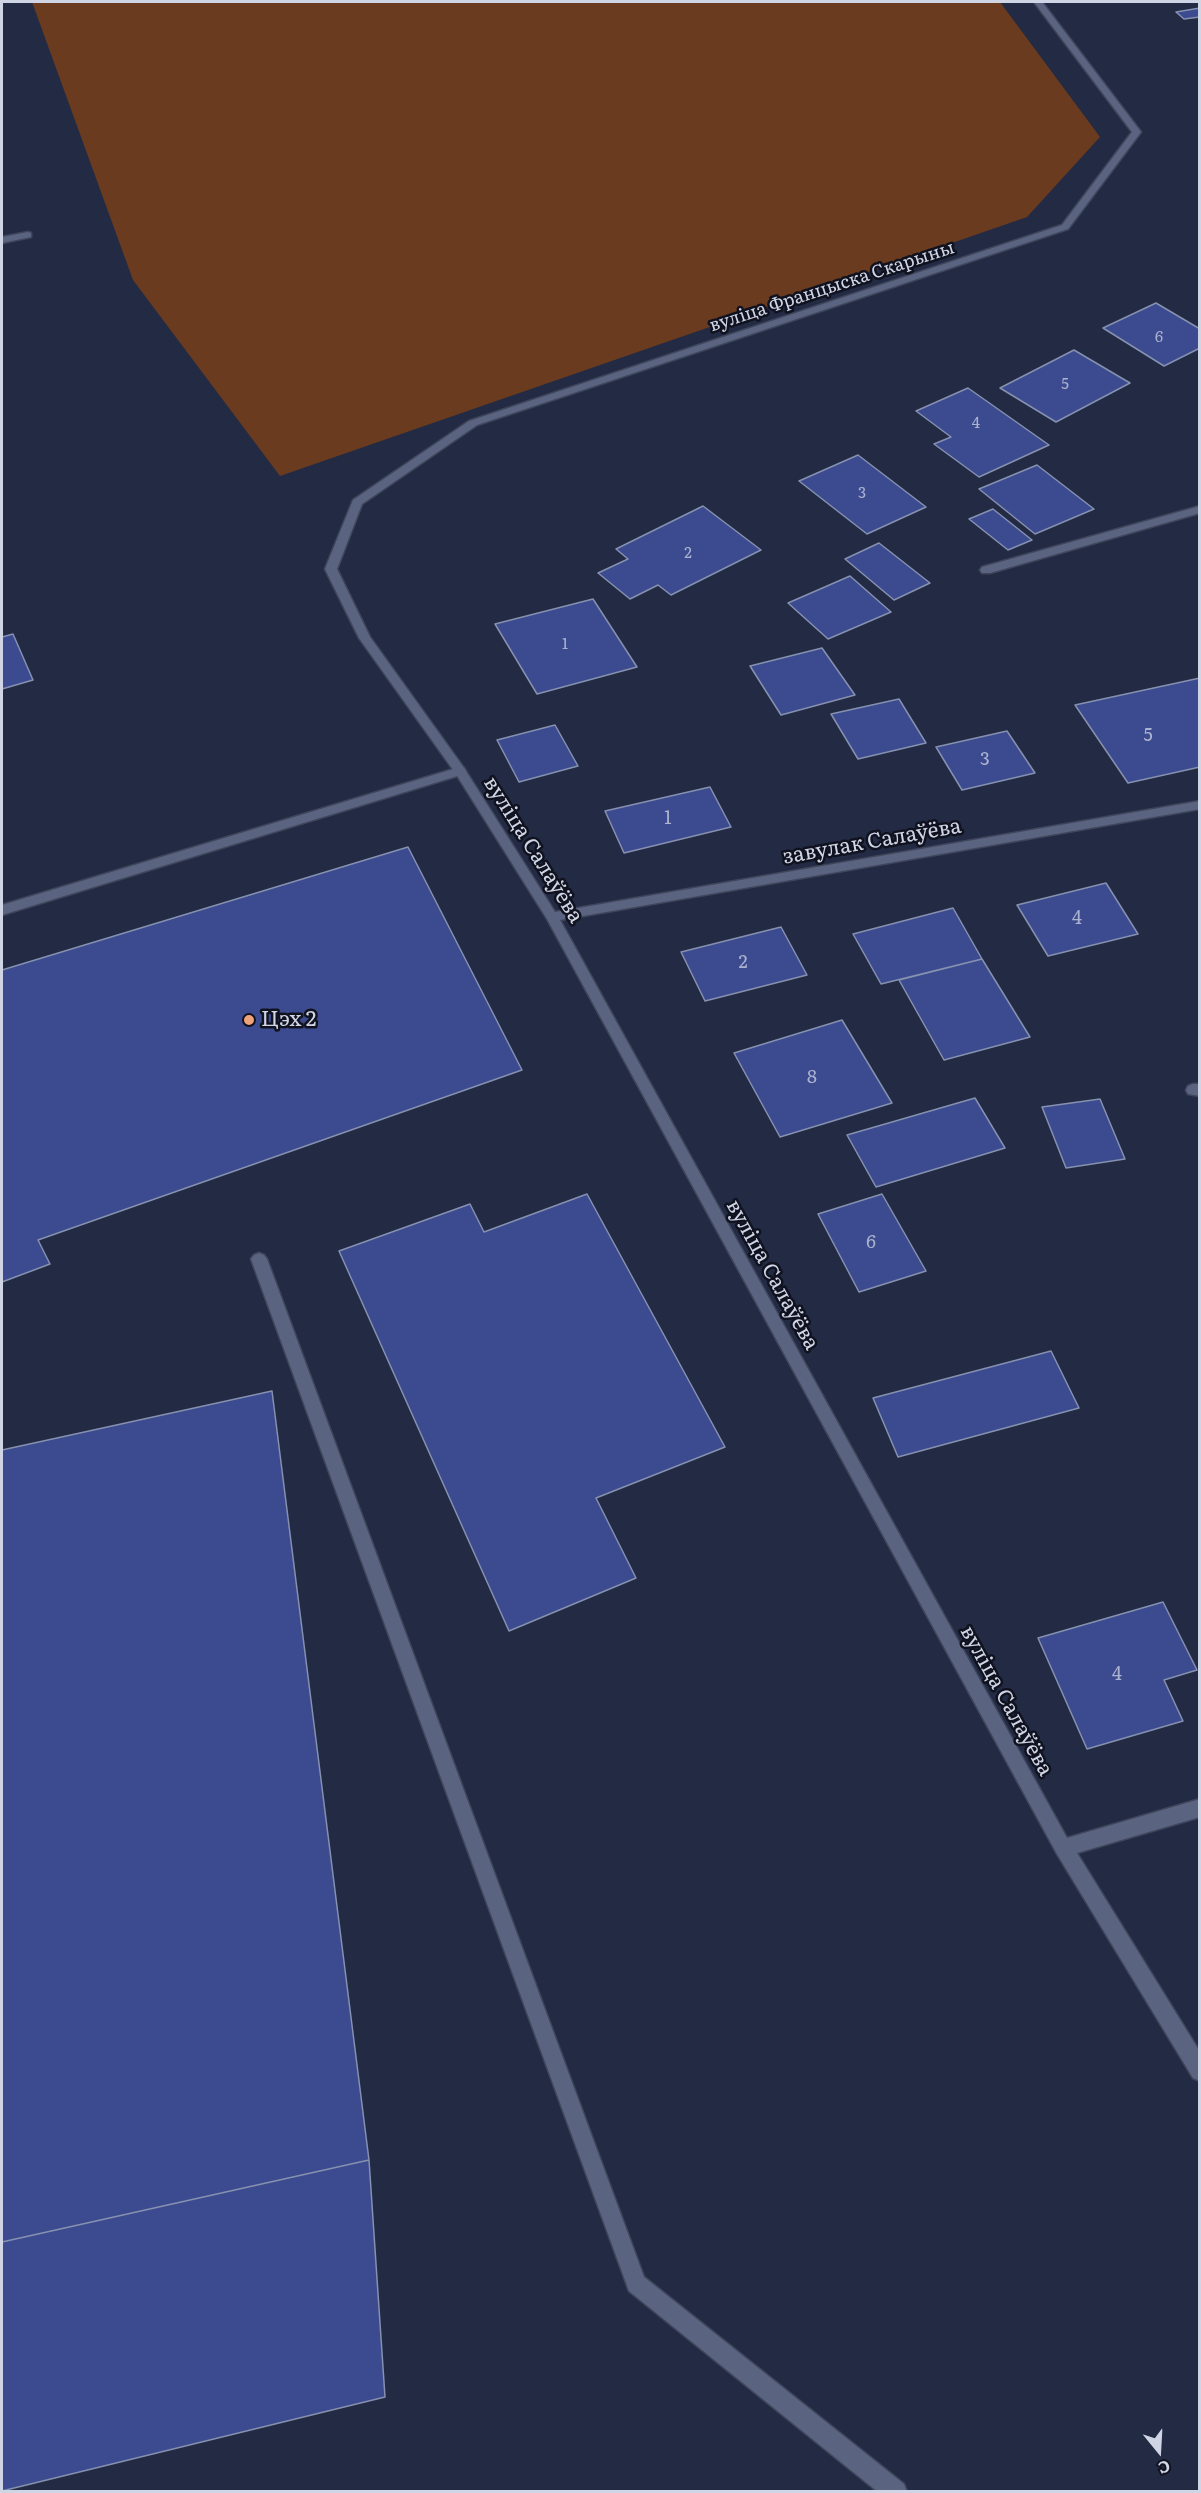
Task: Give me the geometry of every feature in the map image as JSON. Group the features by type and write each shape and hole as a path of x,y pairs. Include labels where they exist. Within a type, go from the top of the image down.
{"street":[{"name":"вуліца Францыска Скарыны","path":"357,502 473,423 1065,227 1137,132 1038,2"},
{"path":"2,240 28,235"},
{"name":"вуліца Салаўёва","path":"357,502 331,569 365,638 459,771 552,917 1062,1848 1200,2071"},
{"path":"986,570 1200,509"},
{"path":"2,910 459,771"},
{"name":"завулак Салаўёва","path":"552,917 1200,805"},
{"path":"259,1259 636,2284 896,2492"},
{"path":"1062,1848 1200,1808"}],"shaded area":[{"path":"32,2 1000,2 1100,137 1027,217 280,476 133,280"}],"building":[{"path":"1200,8 1200,17 1184,19 1176,12"},
{"path":"1156,303 1200,329 1200,348 1164,366 1103,328"},
{"path":"1074,350 1130,383 1056,422 1000,388"},
{"path":"968,388 1049,445 979,477 934,444 951,437 916,411"},
{"path":"858,455 926,507 867,534 799,481"},
{"path":"1037,465 1094,509 1035,534 979,489"},
{"path":"703,506 761,550 671,595 658,585 630,599 598,573 628,559 616,549"},
{"path":"993,509 1032,540 1008,550 969,519"},
{"path":"879,543 930,583 894,600 845,559"},
{"path":"850,576 891,612 828,639 788,603"},
{"path":"593,599 637,667 537,694 495,624"},
{"path":"13,634 33,680 2,689 2,637"},
{"path":"822,648 855,695 781,715 750,666"},
{"path":"1200,678 1200,767 1128,783 1075,705"},
{"path":"899,699 926,743 858,759 831,714"},
{"path":"555,725 578,766 519,782 497,740"},
{"path":"1007,731 1035,773 962,790 936,747"},
{"path":"710,787 731,827 624,853 605,811"},
{"name":"Цэх 2","path":"408,847 522,1070 38,1240 50,1264 2,1282 2,970"},
{"path":"1106,883 1138,934 1048,956 1017,905"},
{"path":"953,908 982,959 881,984 853,934"},
{"path":"781,927 807,975 705,1001 681,952"},
{"path":"982,959 1030,1037 944,1060 899,980"},
{"path":"842,1020 892,1103 780,1137 734,1053"},
{"path":"975,1098 1005,1148 876,1187 847,1135"},
{"path":"1100,1099 1125,1159 1066,1168 1042,1107"},
{"path":"587,1194 725,1447 596,1498 636,1578 509,1631 339,1251 470,1204 484,1232"},
{"path":"882,1194 926,1271 859,1292 818,1214"},
{"path":"1051,1351 1079,1408 898,1457 873,1398"},
{"path":"272,1391 369,2160 2,2242 2,1450"},
{"path":"1163,1602 1197,1670 1164,1680 1183,1721 1087,1749 1038,1638"},
{"path":"369,2160 385,2397 2,2491 2,2242"}],"place":[{"name":"Цэх 2","path":"249,1020"}]}
